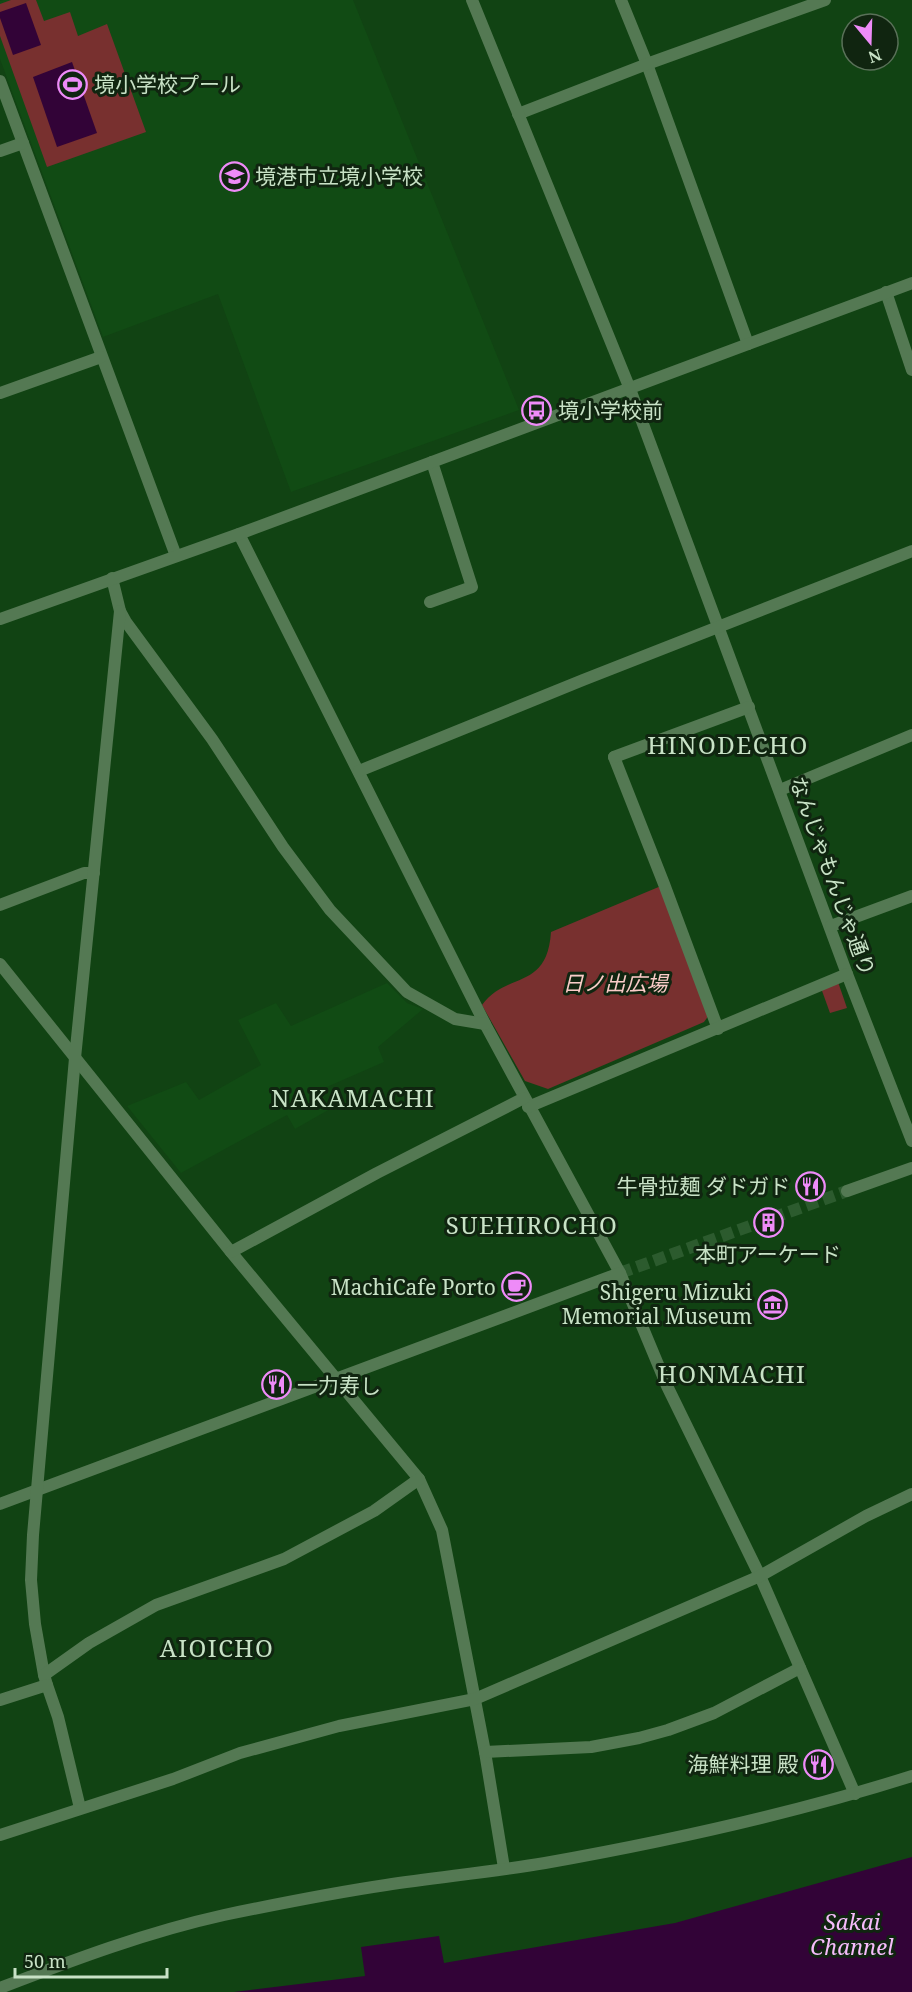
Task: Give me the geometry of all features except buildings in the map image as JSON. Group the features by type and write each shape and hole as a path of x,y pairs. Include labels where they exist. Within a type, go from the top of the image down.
{"street":[{"name":"なんじゃもんじゃ通り","path":"472,0 630,389 847,974 912,1141"},
{"path":"621,0 647,64 748,344"},
{"path":"518,114 647,64 825,0"},
{"path":"0,81 176,556"},
{"path":"0,151 23,143"},
{"path":"0,620 239,534 912,282"},
{"path":"886,292 912,370"},
{"path":"0,393 101,357"},
{"path":"430,602 472,587 432,462"},
{"path":"239,534 485,1024 620,1274 667,1386 760,1576 855,1794"},
{"path":"358,771 912,552"},
{"path":"80,1808 58,1717 46,1680 35,1624 31,1580 75,1058 120,611 112,578"},
{"path":"120,611 212,739 283,847 330,910 407,992 455,1019 485,1024"},
{"path":"718,1029 614,757 749,707"},
{"path":"780,790 912,735"},
{"path":"0,905 84,873 94,873"},
{"path":"831,926 912,896"},
{"path":"0,964 231,1252 419,1479 442,1530 485,1752 504,1868"},
{"path":"231,1252 377,1173 526,1102 718,1029 847,974"},
{"path":"847,1191 912,1168"},
{"path":"0,1504 620,1274"},
{"path":"0,1700 46,1680 88,1643 156,1605 284,1559 374,1511 419,1479"},
{"path":"0,1835 173,1779 240,1753 339,1726 475,1699 760,1576 866,1516 912,1494"},
{"path":"485,1752 591,1747 649,1735 714,1713 800,1668"},
{"path":"0,1988 110,1948 224,1916 385,1885 653,1843 855,1794 912,1776"}],"shaded area":[{"name":"境港市立境小学校","path":"353,0 519,410 291,492 218,294 103,337 0,59 0,1"},
{"path":"387,983 407,1003 423,1009 378,1047 384,1062 320,1090 330,1109 295,1129 287,1115 181,1173 127,1106 186,1082 199,1100 261,1065 238,1020 276,1003 291,1026"}],"green space":[{"name":"境小学校プール","path":"11,0 36,0 44,21 70,12 78,36 107,24 146,132 47,167 0,36 0,4"},
{"name":"日ノ出広場","path":"661,886 709,1015 704,1022 548,1089 525,1081 482,1005 492,995 534,972 542,964 548,951 551,932"},
{"path":"838,982 847,1008 830,1013 821,988"}],"water":[{"path":"26,3 41,45 13,55 0,12"},
{"path":"72,62 97,133 57,147 33,77"},
{"name":"Sakai Channel","path":"912,1857 912,1992 234,1992 365,1976 361,1947 439,1936 444,1963 675,1923"}],"tunnel":[{"path":"620,1273 847,1191"}],"place":[{"name":"境小学校プール","path":"73,84"},
{"name":"境港市立境小学校","path":"234,176"},
{"name":"境小学校前","path":"537,410"},
{"name":"牛骨拉麺 ダドガド","path":"811,1186"},
{"name":"本町アーケード","path":"768,1223"},
{"name":"MachiCafe Porto","path":"517,1287"},
{"name":"Shigeru Mizuki Memorial Museum","path":"773,1304"},
{"name":"一力寿し","path":"276,1385"},
{"name":"海鮮料理 殿","path":"819,1764"}],"district":[{"name":"HINODECHO","path":"728,744"},
{"name":"NAKAMACHI","path":"353,1097"},
{"name":"SUEHIROCHO","path":"532,1224"},
{"name":"HONMACHI","path":"732,1373"},
{"name":"AIOICHO","path":"217,1647"}]}
